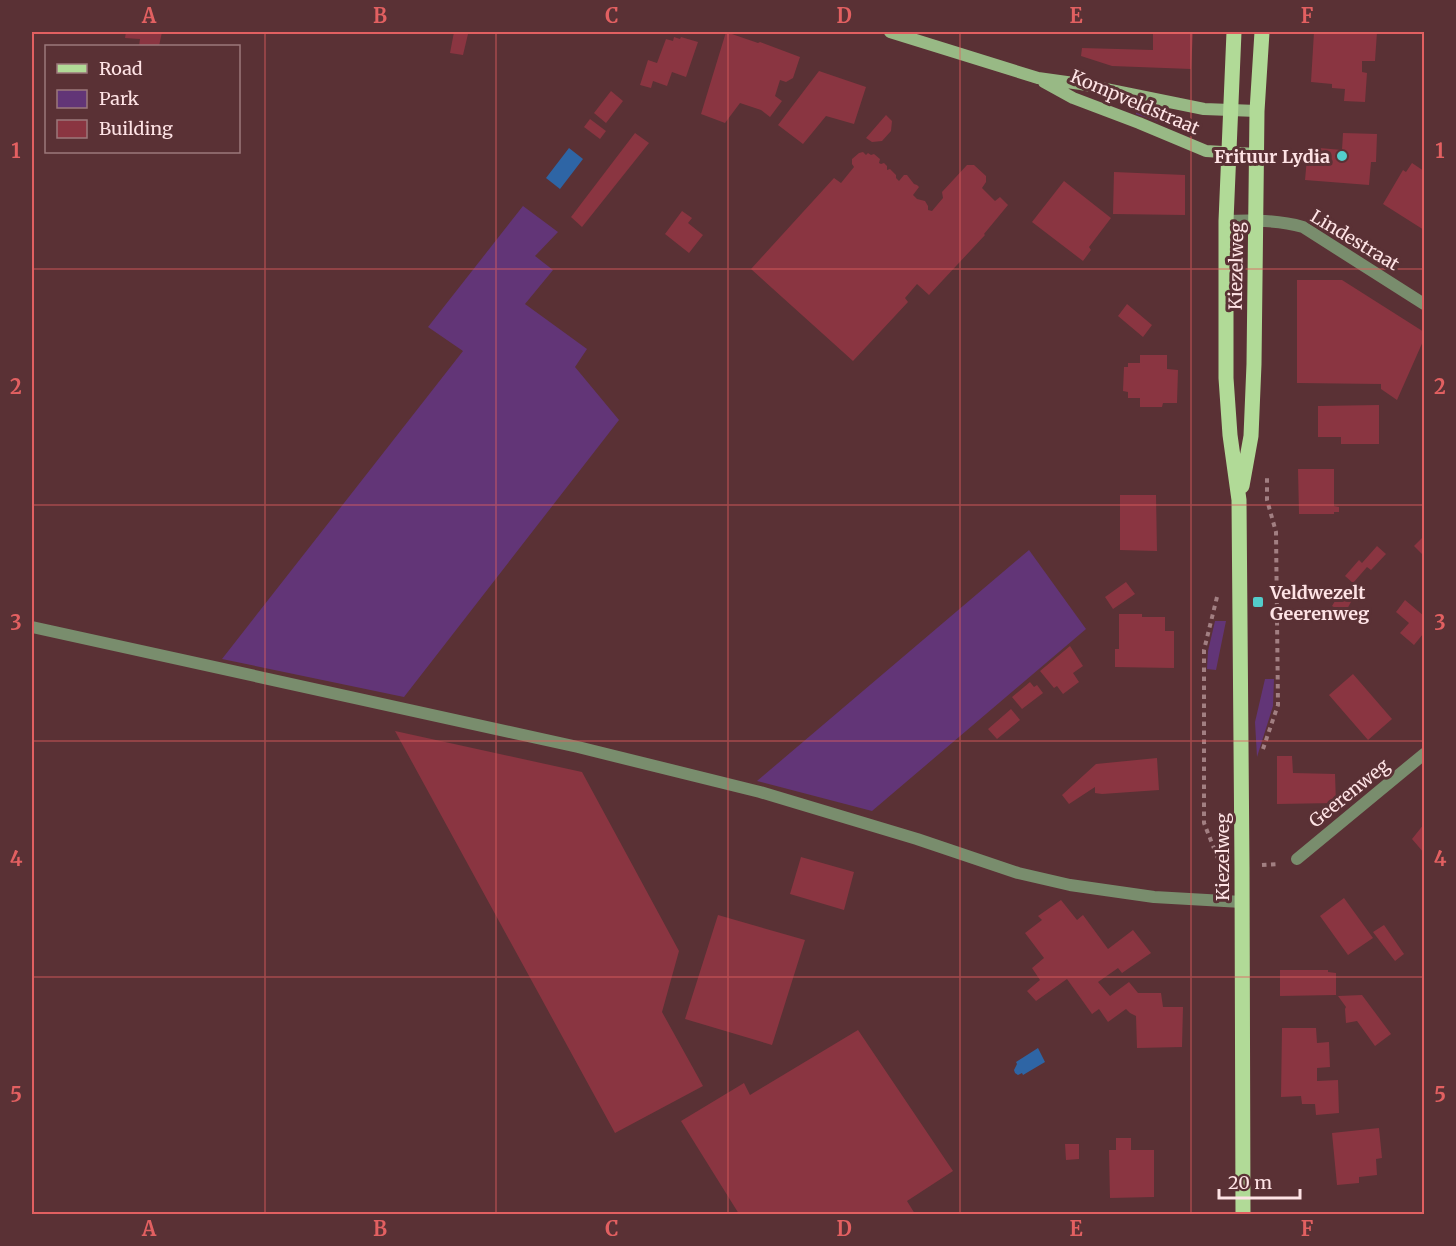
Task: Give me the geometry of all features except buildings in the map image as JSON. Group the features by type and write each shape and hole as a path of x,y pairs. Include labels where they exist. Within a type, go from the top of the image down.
{"main road":[{"name":"Kiezelweg","path":"1234,32 1226,221 1226,378 1230,435 1239,500 1243,1215"},
{"name":"Kiezelweg","path":"1239,500 1251,436 1257,111 1262,32"}],"street":[{"name":"Kompveldstraat","path":"890,32 1038,78 1081,84 1204,109 1257,111"},
{"name":"Kompveldstraat","path":"1038,78 1073,98 1206,152 1256,154"},
{"name":"Lindestraat","path":"1226,221 1256,220 1303,226 1425,304"},
{"path":"32,627 578,747 748,789 917,839 1018,873 1070,885 1154,897 1242,902"},
{"name":"Geerenweg","path":"1297,859 1425,754"}],"path":[{"path":"1262,755 1278,705 1276,532 1267,500 1267,476"},
{"path":"1218,595 1204,650 1204,823 1222,868 1224,901"}],"green space":[{"path":"1137,105 1180,115 1196,123 1196,132 1186,131 1136,114"},
{"path":"523,206 558,232 535,256 553,270 525,304 587,349 575,367 619,420 404,697 222,659 463,351 428,327"},
{"path":"1029,550 1086,629 872,811 757,781"},
{"path":"1215,621 1226,621 1216,670 1207,669 1208,651"},
{"path":"1265,679 1274,679 1273,706 1257,757 1255,722"}],"water":[{"path":"569,148 583,159 560,189 546,178"},
{"path":"1038,1048 1045,1062 1023,1075 1015,1073 1016,1062"}],"place":[{"name":"Frituur Lydia","path":"1342,156"},
{"name":"Veldwezelt Geerenweg","path":"1258,602"}]}
